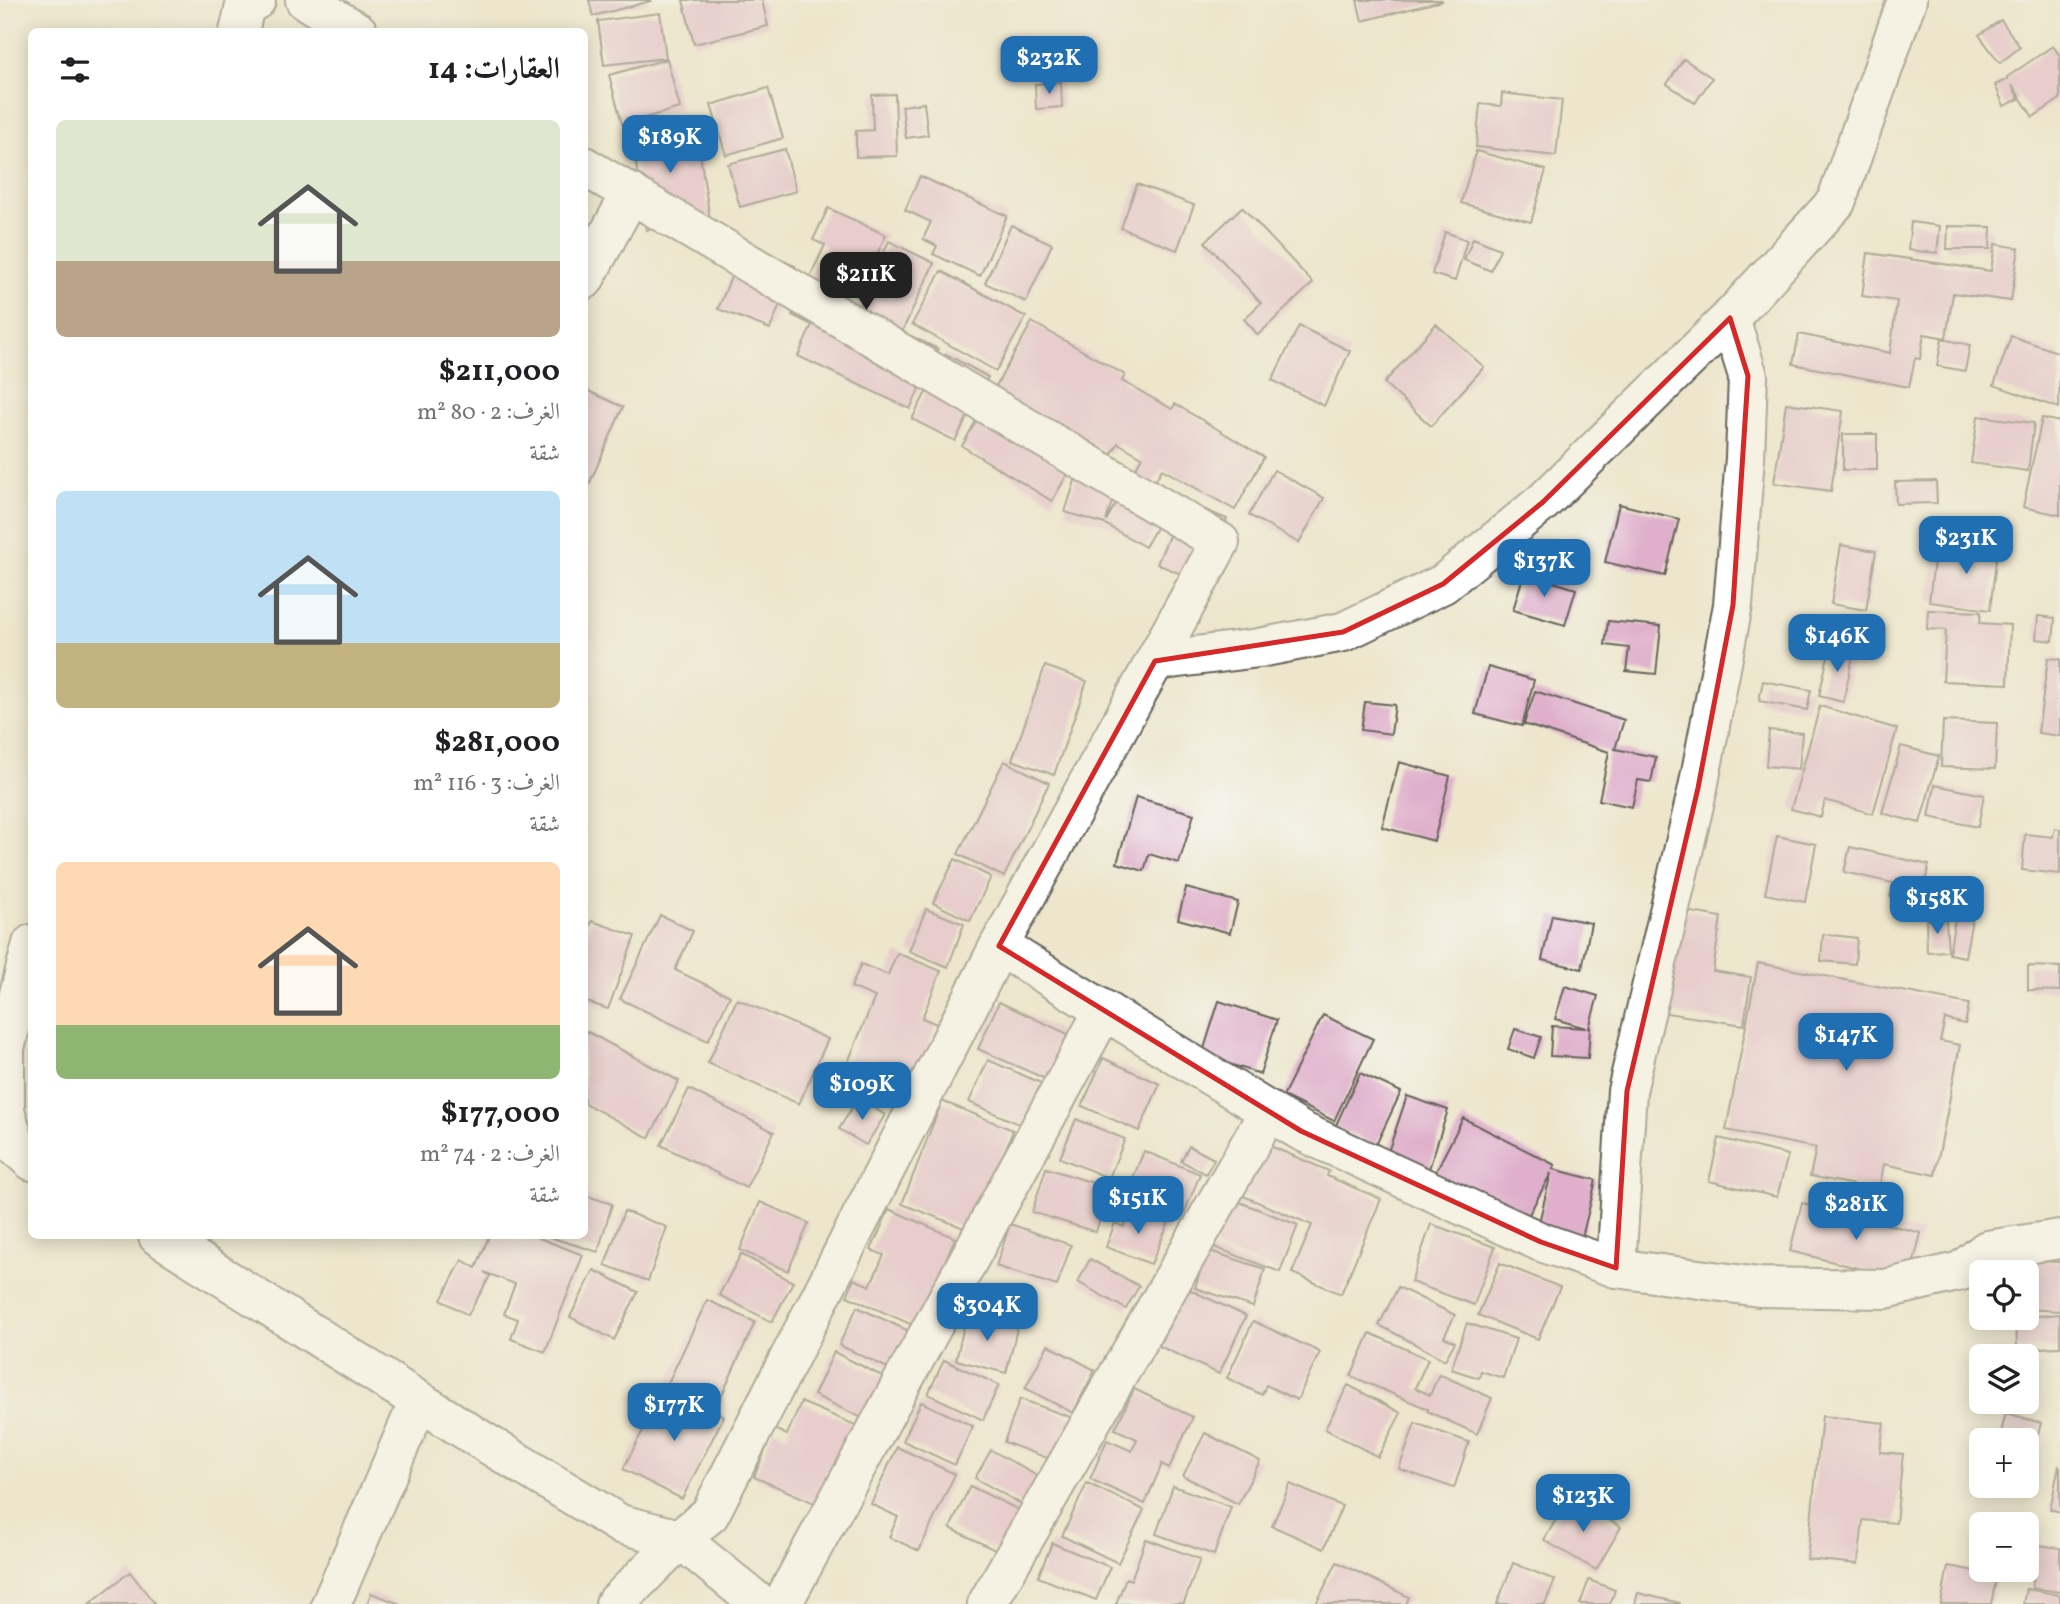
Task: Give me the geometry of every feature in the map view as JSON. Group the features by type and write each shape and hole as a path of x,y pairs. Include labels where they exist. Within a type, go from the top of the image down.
{"street":[{"path":"240,28 245,6 256,0"},
{"path":"305,0 351,28"},
{"path":"1155,662 1259,648 1343,632 1443,584 1543,502 1730,318 1836,202 1907,0"},
{"path":"588,168 1220,542 999,946 710,1514 680,1539 615,1604"},
{"path":"588,273 631,193"},
{"path":"1616,1268 1628,1091 1698,788 1732,605 1745,458 1748,376 1730,318"},
{"path":"999,946 1301,1131 1541,1242 1616,1268 1759,1287 1885,1289 1961,1271 1987,1250 2060,1239"},
{"path":"28,959 5,1048 5,1111 16,1147 28,1158"},
{"path":"782,1604 1104,1010"},
{"path":"987,1604 1269,1111"},
{"path":"163,1239 620,1524 680,1539 761,1604"},
{"path":"331,1604 419,1401"}],"highlighted area":[{"path":"1730,318 1748,376 1733,605 1698,788 1627,1091 1616,1268 1541,1242 1301,1131 999,946 1155,661 1343,632 1443,584 1543,502"}],"building":[{"path":"589,0 651,0 651,1 593,16"},
{"path":"683,0 762,0 768,26 694,44"},
{"path":"1357,0 1442,0 1442,1 1362,21"},
{"path":"660,13 666,58 604,65 598,21"},
{"path":"2001,20 2020,47 2000,63 1979,35"},
{"path":"2053,46 2060,56 2060,99 2033,117 2012,85 2019,99 2004,106 1995,85 2008,79 2007,77"},
{"path":"667,59 680,108 622,124 609,75"},
{"path":"1684,59 1712,78 1695,103 1667,84"},
{"path":"1061,82 1062,107 1036,109 1035,84"},
{"path":"768,88 783,138 726,155 711,105"},
{"path":"1502,93 1562,100 1556,156 1476,147 1480,104 1501,106"},
{"path":"895,94 897,156 856,157 856,131 873,130 872,95"},
{"path":"924,103 928,135 906,138 902,106"},
{"path":"695,121 710,220 646,230 631,130"},
{"path":"785,149 796,191 740,207 728,164"},
{"path":"1476,151 1546,170 1531,222 1461,203"},
{"path":"920,176 1007,216 980,276 933,254 937,246 923,239 931,222 905,210"},
{"path":"1137,184 1194,205 1177,250 1121,228"},
{"path":"1242,207 1313,283 1258,335 1244,319 1261,303 1205,242"},
{"path":"828,208 886,235 860,292 828,277 820,295 856,312 889,241 934,263 902,332 938,349 910,409 798,356 812,325 792,315 825,245 813,240"},
{"path":"1911,222 1940,226 1937,253 1908,250"},
{"path":"1011,225 1052,244 1026,302 985,283"},
{"path":"1948,226 1991,227 1990,249 1947,249"},
{"path":"1445,232 1467,240 1455,281 1432,274"},
{"path":"1473,238 1500,249 1491,271 1464,260"},
{"path":"1995,244 2019,248 2011,301 1953,293 1946,338 1924,334 1920,359 1915,358 1909,387 1793,364 1799,334 1890,353 1897,301 1862,296 1868,253 1991,271"},
{"path":"744,245 795,266 770,329 718,309"},
{"path":"941,271 1026,317 996,371 912,324"},
{"path":"1032,322 1125,375 1122,381 1172,409 1175,404 1264,457 1235,510 1162,469 1147,495 1168,507 1145,547 1105,524 1065,512 1084,453 1123,466 1106,521 1142,457 1118,443 1111,455 1087,440 1052,501 962,446"},
{"path":"1436,324 1484,367 1431,426 1384,383"},
{"path":"1299,326 1350,351 1324,406 1272,380"},
{"path":"2011,336 2060,353 2059,408 1994,385"},
{"path":"1942,339 1970,345 1965,371 1937,366"},
{"path":"946,354 988,377 955,441 912,419"},
{"path":"588,391 623,407 588,487"},
{"path":"1786,403 1843,411 1831,491 1774,483"},
{"path":"1978,416 2034,423 2028,471 1971,463"},
{"path":"2042,418 2060,422 2060,515 2023,507"},
{"path":"1843,434 1877,434 1877,470 1843,470"},
{"path":"1274,470 1324,498 1299,543 1249,515"},
{"path":"1936,481 1937,503 1896,504 1895,482"},
{"path":"1184,501 1227,519 1200,582 1157,564"},
{"path":"1619,504 1679,519 1665,576 1605,562"},
{"path":"1978,533 1999,536 1990,610 1929,602 1935,553 1975,558"},
{"path":"1841,545 1876,551 1866,610 1831,604"},
{"path":"1524,573 1576,589 1565,625 1513,610"},
{"path":"1928,610 1981,612 1980,623 2010,625 2008,684 1943,681 1946,630 1927,629"},
{"path":"2038,616 2055,618 2053,641 2036,639"},
{"path":"1608,621 1661,626 1656,674 1626,671 1629,648 1605,645"},
{"path":"1830,647 1854,652 1843,702 1819,696"},
{"path":"2048,658 2060,659 2060,736 2038,733"},
{"path":"1045,666 1087,681 1054,775 1012,760"},
{"path":"1488,667 1534,680 1522,726 1475,714"},
{"path":"1763,681 1811,690 1807,710 1759,701"},
{"path":"1535,691 1624,720 1615,749 1656,757 1651,782 1638,780 1632,807 1599,800 1609,752 1524,724"},
{"path":"1365,702 1395,705 1391,734 1361,730"},
{"path":"1820,706 1897,729 1873,814 1825,800 1821,817 1791,809"},
{"path":"1943,721 1997,723 1995,769 1941,767"},
{"path":"1769,730 1802,733 1799,769 1766,766"},
{"path":"1901,746 1939,756 1920,823 1882,813"},
{"path":"1004,761 1049,783 1004,877 958,854"},
{"path":"1399,762 1450,776 1434,841 1382,827"},
{"path":"1935,785 1984,795 1978,827 1929,817"},
{"path":"1136,797 1194,814 1179,863 1149,854 1144,871 1117,863"},
{"path":"2055,828 2060,829 2060,874 2022,870 2025,834 2053,837"},
{"path":"1777,836 1816,844 1805,902 1765,894"},
{"path":"1850,847 1929,865 1920,904 1890,897 1893,883 1844,872"},
{"path":"955,859 991,877 970,921 933,903"},
{"path":"1186,888 1238,902 1230,933 1178,919"},
{"path":"1958,900 1975,903 1965,957 1949,954"},
{"path":"1668,908 1721,917 1713,971 1751,977 1744,1025 1653,1011"},
{"path":"926,909 964,924 948,967 909,951"},
{"path":"660,915 693,931 675,970 730,996 708,1041 620,999"},
{"path":"1552,915 1591,923 1582,969 1542,960"},
{"path":"1946,919 1948,951 1927,952 1926,920"},
{"path":"592,921 635,936 608,1009 588,1002 588,931"},
{"path":"1823,934 1857,938 1855,964 1821,961"},
{"path":"897,953 941,971 922,1018 937,1024 911,1087 848,1062 875,997 851,987 861,964 888,975"},
{"path":"1758,963 1969,1004 1965,1024 1945,1019 1940,1041 1960,1045 1935,1175 1884,1164 1879,1190 1810,1176 1816,1148 1726,1130"},
{"path":"2028,966 2060,967 2060,991 2028,990"},
{"path":"1565,986 1598,996 1589,1028 1588,1058 1550,1056 1552,1026 1586,1028 1555,1019"},
{"path":"737,999 828,1039 799,1104 708,1063"},
{"path":"1219,1001 1277,1020 1260,1074 1202,1055"},
{"path":"999,1002 1068,1034 1048,1080 978,1049"},
{"path":"1323,1015 1373,1039 1334,1121 1283,1096"},
{"path":"1515,1029 1541,1037 1534,1058 1508,1049"},
{"path":"588,1032 679,1081 649,1138 588,1105"},
{"path":"1103,1058 1160,1084 1139,1131 1082,1106"},
{"path":"988,1060 1041,1083 1023,1126 969,1102"},
{"path":"1360,1073 1401,1092 1376,1145 1335,1127"},
{"path":"689,1089 774,1132 746,1188 661,1145"},
{"path":"1407,1096 1448,1110 1429,1169 1387,1155"},
{"path":"858,1098 885,1115 866,1145 839,1129"},
{"path":"942,1101 1013,1130 974,1232 902,1204"},
{"path":"1463,1118 1555,1165 1553,1169 1596,1180 1580,1246 1536,1235 1551,1173 1524,1224 1433,1177"},
{"path":"1076,1119 1125,1139 1109,1178 1060,1158"},
{"path":"1719,1138 1788,1155 1777,1197 1709,1181"},
{"path":"1263,1143 1329,1171 1327,1176 1381,1199 1341,1294 1292,1273 1312,1225 1241,1195"},
{"path":"1189,1146 1214,1159 1206,1174 1181,1161"},
{"path":"1144,1151 1200,1174 1184,1214 1128,1190"},
{"path":"1046,1168 1109,1188 1096,1232 1032,1212"},
{"path":"588,1196 612,1204 598,1252 556,1239 588,1239"},
{"path":"1232,1199 1298,1225 1280,1272 1214,1247"},
{"path":"760,1202 809,1223 788,1271 740,1250"},
{"path":"1802,1203 1921,1233 1909,1281 1790,1251"},
{"path":"1131,1208 1169,1222 1151,1264 1106,1247 1115,1223 1124,1227"},
{"path":"889,1209 955,1238 917,1327 847,1296 854,1279 870,1286 884,1255 871,1250"},
{"path":"624,1211 667,1227 648,1281 605,1265"},
{"path":"1010,1224 1071,1245 1057,1286 996,1266"},
{"path":"1431,1224 1495,1247 1474,1305 1411,1282"},
{"path":"488,1239 542,1239 583,1255 545,1352 511,1339 518,1319 504,1314 515,1284 484,1272 490,1276 468,1315 441,1300 462,1260 476,1268"},
{"path":"1207,1250 1265,1269 1253,1307 1195,1288"},
{"path":"741,1254 793,1282 772,1322 719,1295"},
{"path":"1090,1259 1139,1286 1126,1309 1078,1282"},
{"path":"2039,1261 2060,1262 2060,1311 2039,1310"},
{"path":"1500,1263 1560,1287 1538,1339 1478,1315"},
{"path":"594,1270 638,1292 614,1340 570,1317"},
{"path":"1398,1287 1455,1315 1444,1337 1455,1342 1445,1360 1379,1325"},
{"path":"1186,1288 1246,1316 1219,1374 1159,1346"},
{"path":"707,1300 755,1322 716,1408 667,1385"},
{"path":"857,1307 911,1332 894,1371 839,1345"},
{"path":"967,1313 1018,1325 1006,1373 956,1360"},
{"path":"2060,1314 2060,1347 2039,1348 2039,1344 2017,1344 2016,1330 2039,1330 2039,1316"},
{"path":"1253,1321 1320,1352 1297,1400 1266,1385 1262,1395 1227,1378"},
{"path":"1467,1323 1516,1339 1503,1378 1481,1371 1479,1378 1451,1369"},
{"path":"1370,1333 1428,1359 1415,1388 1430,1395 1439,1374 1492,1398 1477,1434 1427,1411 1428,1409 1351,1376"},
{"path":"1048,1345 1095,1370 1073,1413 1025,1388"},
{"path":"834,1352 886,1378 866,1420 814,1395"},
{"path":"944,1360 999,1385 983,1420 928,1394"},
{"path":"1348,1385 1401,1413 1378,1457 1325,1429"},
{"path":"666,1386 724,1416 682,1499 623,1469"},
{"path":"1134,1389 1193,1417 1169,1468 1162,1464 1145,1504 1090,1479 1107,1440 1132,1451 1137,1439 1115,1429"},
{"path":"1020,1399 1073,1418 1058,1462 1004,1442"},
{"path":"801,1402 860,1427 826,1508 754,1477 774,1429 787,1435"},
{"path":"921,1402 973,1426 955,1465 903,1441"},
{"path":"2006,1414 2041,1423 2039,1430 2039,1428 2002,1428"},
{"path":"1822,1416 1884,1423 1880,1452 1903,1454 1896,1523 1863,1520 1858,1564 1807,1559"},
{"path":"1415,1423 1469,1442 1454,1488 1399,1469"},
{"path":"1205,1433 1260,1461 1238,1504 1183,1476"},
{"path":"897,1447 955,1474 919,1551 889,1537 898,1517 871,1504"},
{"path":"991,1450 1039,1477 1023,1505 975,1478"},
{"path":"2060,1467 2060,1512 2050,1509"},
{"path":"1087,1483 1144,1510 1118,1563 1062,1536"},
{"path":"1290,1484 1342,1506 1324,1549 1272,1526"},
{"path":"970,1486 1021,1511 1001,1553 950,1528"},
{"path":"1173,1486 1231,1507 1214,1555 1156,1534"},
{"path":"1569,1497 1621,1527 1596,1570 1544,1540"},
{"path":"1146,1539 1200,1559 1184,1603 1116,1604 1126,1578 1131,1580"},
{"path":"1052,1543 1110,1567 1096,1600 1038,1577"},
{"path":"2039,1545 2060,1548 2060,1592 2032,1588 2033,1582 2039,1582"},
{"path":"1337,1562 1409,1597 1406,1604 1316,1604"},
{"path":"1513,1563 1555,1580 1545,1604 1497,1604"},
{"path":"1948,1566 1969,1570 1969,1582 1996,1582 1991,1604 1941,1604"},
{"path":"130,1572 155,1604 89,1604"},
{"path":"1589,1580 1615,1590 1610,1604 1580,1604"},
{"path":"2026,1589 2060,1595 2060,1604 2023,1604"},
{"path":"371,1593 400,1604 367,1604"},
{"path":"1638,1593 1680,1603 1680,1604 1635,1604"}]}
